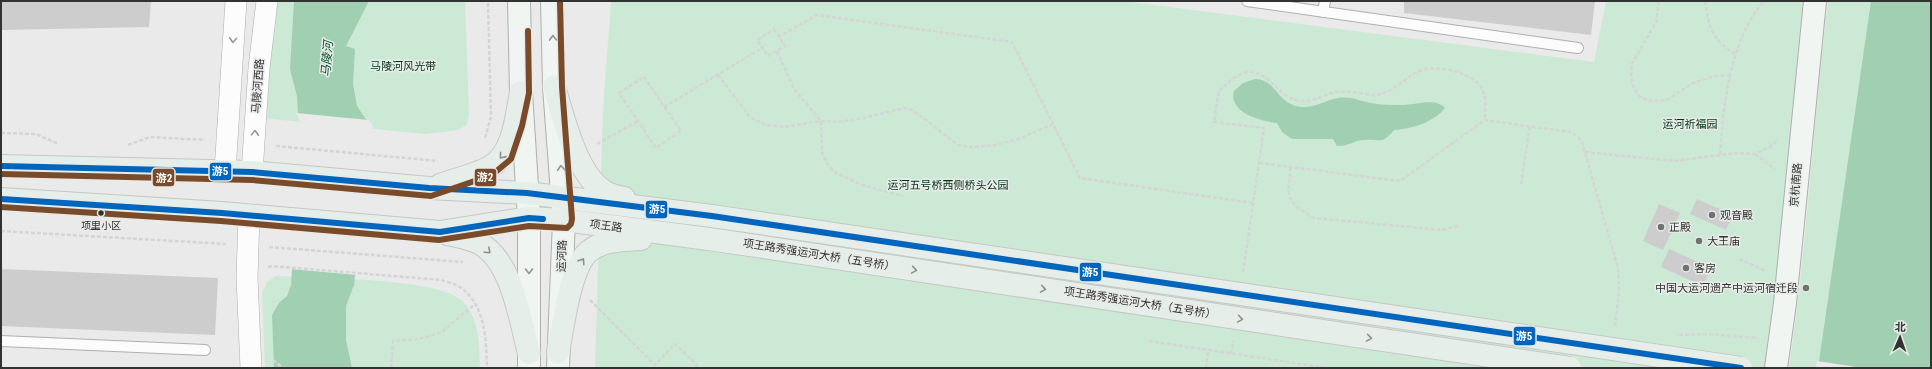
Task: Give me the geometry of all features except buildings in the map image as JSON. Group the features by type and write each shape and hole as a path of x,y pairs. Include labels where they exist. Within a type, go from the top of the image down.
{"main road":[{"path":"554,87 582,166 594,183 609,194 703,215"},
{"path":"429,188 489,168 504,155 513,130 521,92"},
{"path":"1,166 252,172 429,188 527,193 703,215"},
{"name":"项王路","path":"1,199 250,215 440,232 529,218 564,220 702,238"},
{"name":"项王路秀强运河大桥（五号桥）","path":"703,215 1740,368"},
{"path":"440,232 477,242 490,252 497,260 510,284 529,360"},
{"path":"558,360 574,273 588,252 607,242 702,238"},
{"name":"项王路秀强运河大桥（五号桥）","path":"702,238 1570,368"}],"street":[{"path":"225,171 236,1"},
{"name":"马陵河西路","path":"252,172 259,68 267,1"},
{"path":"519,1 521,92 529,218 529,360"},
{"name":"运河路","path":"552,1 554,87 564,220 558,360"},
{"name":"京杭南路","path":"1776,368 1787,280 1814,1"},
{"path":"250,215 247,278 251,368"}],"lane":[{"path":"1247,1 1578,48"},
{"path":"1323,12 1324,1"},
{"path":"1,341 205,350"}],"path":[{"path":"484,143 491,116 488,1"},
{"path":"1659,1 1656,22 1632,64 1631,75 1633,86 1639,96 1650,101 1667,100 1693,83 1715,76 1731,75"},
{"path":"1705,1 1708,19 1713,33 1719,43 1736,55"},
{"path":"1720,154 1724,107 1736,55 1746,28 1764,1"},
{"path":"778,37 818,15 1012,42 1080,178 1253,203"},
{"path":"774,30 784,46 768,56 762,48 757,40 774,30"},
{"path":"664,107 762,48"},
{"path":"777,51 794,89 821,121 822,152 826,162 834,172 862,185 903,196"},
{"path":"1242,279 1264,128 1214,122 1219,91 1242,74 1258,73 1266,76 1290,100 1297,102 1309,101 1334,92 1375,95 1386,92 1419,71 1438,68 1460,73 1473,78 1481,88 1485,102 1485,120"},
{"path":"718,75 750,117 766,125 785,127 821,121 837,122 859,119 904,108 912,110 922,117 958,146 971,147 996,144 1018,139 1053,124"},
{"path":"644,77 664,107 681,131 656,148 620,93 644,77"},
{"path":"1585,152 1675,161 1735,152 1754,154 1770,148 1802,116"},
{"path":"1259,163 1400,181 1485,120 1570,132 1578,137 1582,142 1618,268 1620,290 1614,334"},
{"path":"578,156 638,121"},
{"path":"1521,184 1530,126"},
{"path":"1,132 36,134 59,144 66,144"},
{"path":"125,146 150,137 227,142"},
{"path":"254,144 442,161"},
{"path":"1291,167 1288,188 1290,200 1299,209 1314,218 1442,230 1458,226"},
{"path":"1739,259 1787,280"},
{"path":"263,270 272,266 441,280 464,289 479,308 486,340 487,368"},
{"path":"573,283 654,365 675,344 697,365 695,368"},
{"path":"391,368 393,341 419,339 442,332 475,304"},
{"path":"1231,354 1233,339"},
{"path":"1149,341 1327,368"},
{"path":"1206,368 1208,351"}],"green space":[{"name":"马陵河风光带","path":"273,1 465,1 469,114 467,125 458,130 425,134 262,118"},
{"name":"运河五号桥西侧桥头公园","path":"611,1 1123,1 1594,62 1606,1 1806,1 1774,368 595,368 603,110"},
{"path":"1828,1 1871,1 1818,368 1789,368 1801,276"},
{"path":"276,276 374,280 428,287 448,293 461,300 472,314 479,340 480,368 265,368 262,293 267,282"}],"water":[{"name":"马陵河","path":"294,1 369,1 346,46 355,49 353,84 357,106 371,127 354,285 346,306 346,340 352,368 274,368 272,315 279,303 287,296 291,285 302,121 298,113 297,96 290,69"},
{"path":"1871,1 1931,1 1931,368 1818,368"},
{"path":"1255,79 1263,80 1274,88 1283,99 1296,106 1306,107 1334,99 1351,98 1386,105 1431,102 1445,108 1429,121 1408,128 1394,130 1383,140 1363,140 1337,146 1333,139 1292,139 1282,132 1277,123 1255,118 1241,110 1233,99 1234,91 1243,83"}],"pier":[{"path":"296,113 369,120 373,126 357,275 290,269 300,121"},
{"path":"1817,361 1863,368 1816,368"}],"transit line":[{"name":"游2","path":"1,207 221,221 439,240 529,226 567,228 571,224 572,219 562,87 560,1"},
{"name":"游2","path":"1,174 252,180 431,196 492,175 511,159 522,126 529,93 528,31"},
{"name":"游5","path":"1,166 252,172 429,188 527,193 712,216 1741,368"},
{"name":"游5","path":"1,199 222,213 440,232 529,218 543,219"}],"place":[{"name":"项里小区","path":"101,213"},
{"name":"观音殿","path":"1712,215"},
{"name":"正殿","path":"1661,227"},
{"name":"大王庙","path":"1699,241"},
{"name":"客房","path":"1686,268"},
{"name":"中国大运河遗产中运河宿迁段","path":"1806,288"}],"park label":[{"name":"运河祈福园","path":"1690,124"}]}
